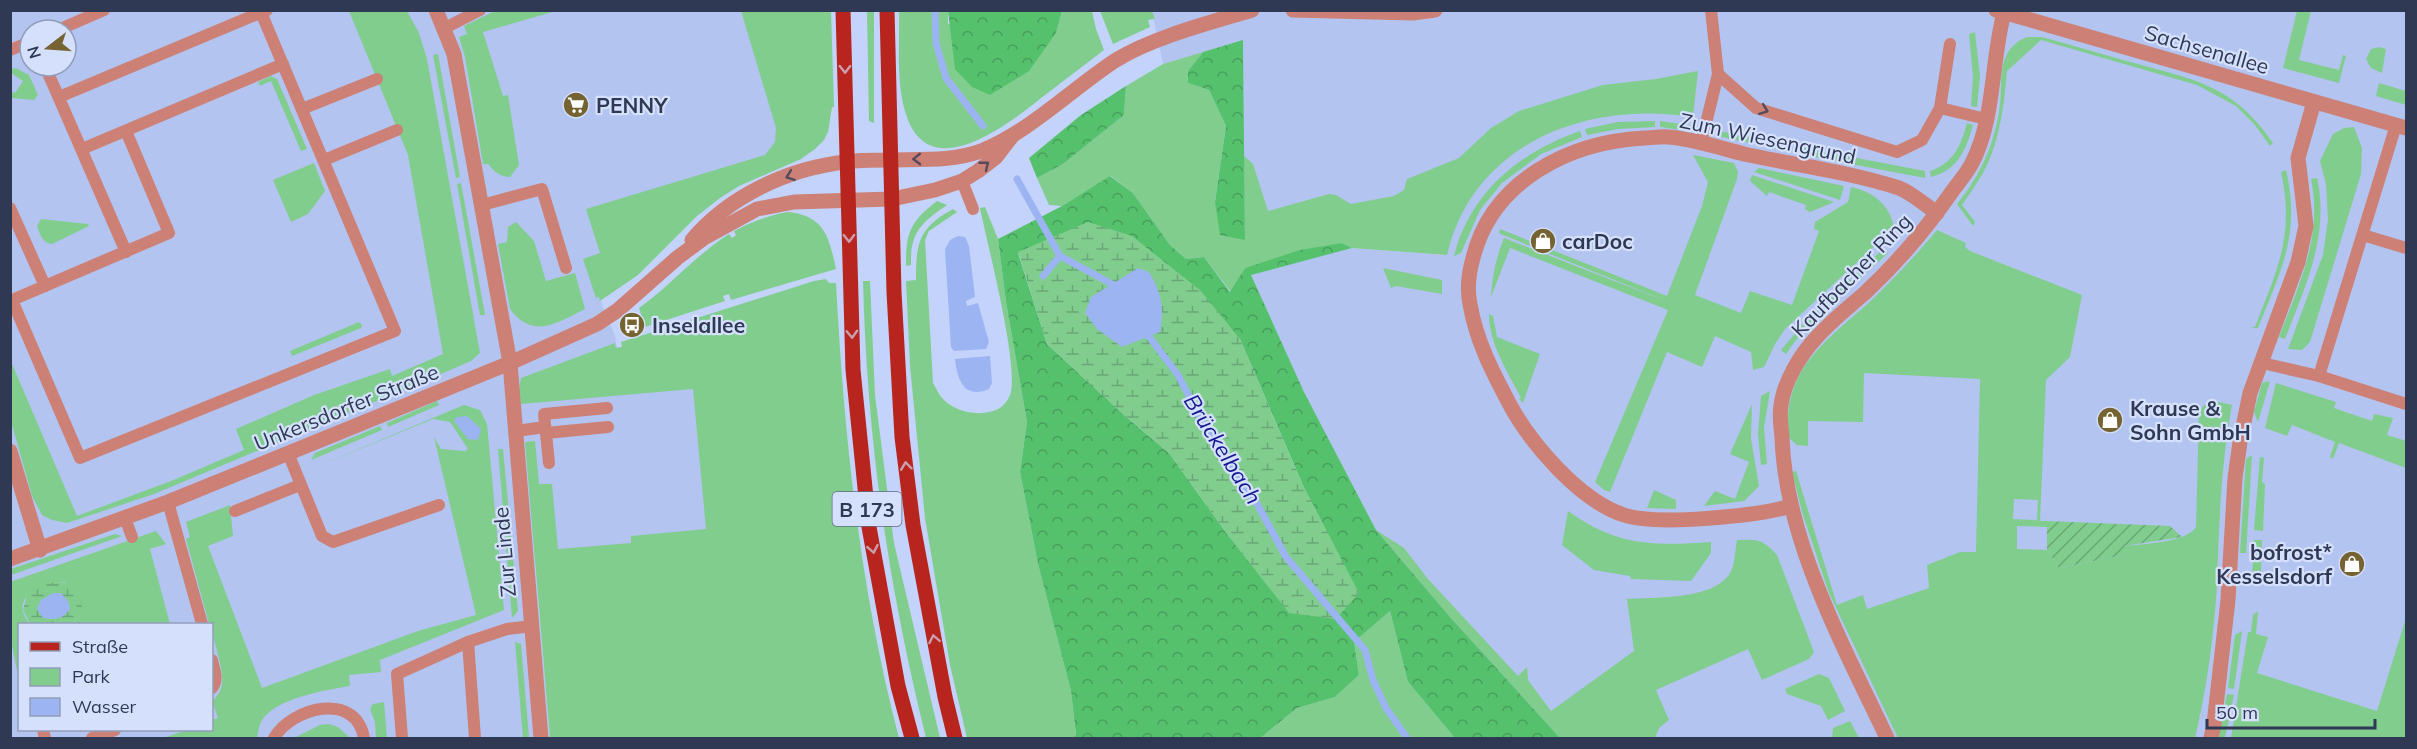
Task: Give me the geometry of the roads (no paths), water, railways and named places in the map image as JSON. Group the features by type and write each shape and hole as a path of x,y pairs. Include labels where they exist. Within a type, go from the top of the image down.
{"main road":[{"name":"B 173","path":"843,10 853,370 869,527 898,686 912,738"},
{"name":"B 173","path":"887,10 902,437 917,548 955,738"}],"street":[{"path":"436,10 454,54 510,363"},
{"name":"Unkersdorfer Straße","path":"677,258 702,228 724,208 786,177 847,161 960,156 981,151 1013,135 1119,59 1171,36 1252,10"},
{"path":"1293,10 1413,13 1436,10"},
{"name":"Sachsenallee","path":"2000,12 2401,126"},
{"name":"Kaufbacher Ring","path":"1887,738 1828,614 1791,506 1782,458 1781,405 1791,373 1815,339 1904,254 1937,213 1972,163 1986,119 2000,12"},
{"path":"2211,738 2228,600 2235,478 2250,393 2298,261 2306,226 2298,158 2314,102"},
{"name":"Unkersdorfer Straße","path":"10,559 168,502 510,363 606,319 704,238 758,209 794,202 892,199 935,190 962,181 996,157 1013,135"},
{"name":"Zum Wiesengrund","path":"1791,506 1770,513 1657,519 1624,515 1591,497 1548,460 1521,427 1484,356 1469,303 1470,271 1478,240 1491,214 1516,186 1541,168 1579,150 1622,140 1669,137 1901,189 1937,213"},
{"name":"Zur Linde","path":"510,363 541,738"},
{"path":"10,451 40,550"}],"lane":[{"path":"78,21 104,10"},
{"path":"445,28 480,10"},
{"path":"1701,144 1718,74 1711,10"},
{"path":"58,97 262,11 395,331 80,458 12,300 169,233 126,130"},
{"path":"1718,74 1756,108 1897,152 1922,140 1940,108 1950,44"},
{"path":"81,149 283,64"},
{"path":"50,78 126,252"},
{"path":"302,110 377,79"},
{"path":"1940,108 1986,119"},
{"path":"2319,376 2363,235 2401,126"},
{"path":"324,160 398,130"},
{"path":"962,181 973,209"},
{"path":"482,205 542,189 567,268"},
{"path":"10,207 45,286"},
{"path":"2363,235 2406,248"},
{"path":"2262,363 2319,376 2406,404"},
{"path":"549,463 544,414 607,408"},
{"path":"516,431 608,427"},
{"path":"288,453 322,536 333,542 439,505"},
{"path":"234,512 300,485"},
{"path":"168,502 202,623"},
{"path":"125,518 132,537"},
{"path":"402,738 397,674 468,642 507,629 532,627"},
{"path":"468,642 475,738"},
{"path":"213,664 216,677 213,687"},
{"path":"274,738 285,724 309,712 335,708 351,714 362,728 364,738"},
{"path":"92,738 110,731"}],"water":[{"path":"958,236 965,237 969,246 975,297 966,301 967,306 978,303 989,342 986,349 954,351 951,347 945,249 950,240"},
{"path":"1138,268 1149,272 1157,287 1162,308 1160,332 1122,347 1097,329 1085,313 1091,297"},
{"path":"990,356 992,383 989,389 980,392 968,390 960,380 955,359"},
{"path":"467,416 481,429 478,440 468,439 454,421 457,417"},
{"path":"53,593 61,593 68,601 70,609 59,618 43,618 37,609 41,600"}],"waterway":[{"name":"Brückelbach","path":"935,10 936,43 946,78 983,126"},
{"name":"Brückelbach","path":"1017,179 1060,256 1112,284 1118,291"},
{"path":"1043,276 1060,256"},
{"name":"Brückelbach","path":"1144,330 1178,375 1213,442 1256,502 1286,557 1365,650 1373,680 1386,708 1407,738"}],"place":[{"name":"PENNY","path":"576,105"},
{"name":"carDoc","path":"1543,241"},
{"name":"Inselallee","path":"632,325"},
{"name":"Krause & Sohn GmbH","path":"2110,420"},
{"name":"bofrost* Kesselsdorf","path":"2352,564"}]}
